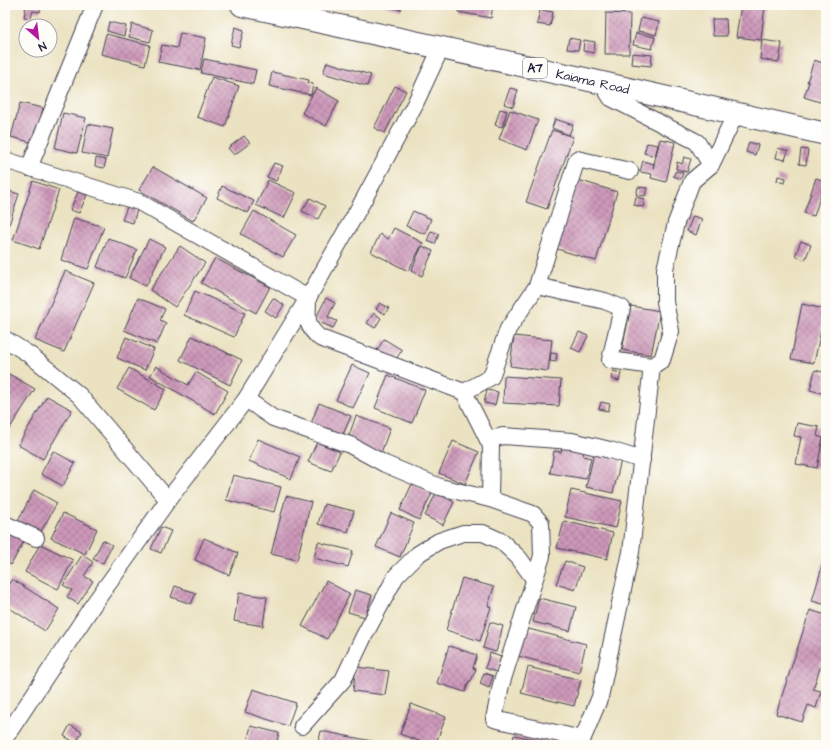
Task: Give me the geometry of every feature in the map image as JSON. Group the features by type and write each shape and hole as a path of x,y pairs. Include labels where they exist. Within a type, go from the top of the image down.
{"highway":[{"name":"Kaiama Road","path":"242,5 601,82 826,134"}],"street":[{"path":"29,168 95,5"},
{"path":"5,738 12,721 168,500 246,399 308,298 368,192 415,104 441,48"},
{"path":"601,82 611,98 697,142 711,165"},
{"path":"537,286 605,301 622,308 610,360 652,366 662,360 671,330 665,302 665,269 676,223 692,182 711,165 736,113"},
{"path":"464,392 490,377 508,329 537,286 577,159 630,171"},
{"path":"5,160 139,202 308,298"},
{"path":"308,298 308,324 312,331 320,338 464,392 491,446 490,499"},
{"path":"5,339 30,355 79,395 168,500"},
{"path":"246,399 273,418 350,445 385,464 440,487 490,499 533,514 541,523 542,556 501,685 494,719 581,742 600,697 632,552 652,366"},
{"path":"488,440 503,436 572,441 610,450 642,460"},
{"path":"5,524 36,538"},
{"path":"302,726 343,680 364,636 396,576 418,554 439,541 463,533 483,533 501,541 519,558 534,579"}],"building":[{"path":"26,5 41,6 40,12 33,11 31,18 24,17"},
{"path":"383,5 402,5 401,10"},
{"path":"459,5 493,5 491,18 458,12"},
{"path":"741,5 765,5 761,40 736,37"},
{"path":"540,10 553,12 550,26 537,24"},
{"path":"606,13 630,14 629,54 605,54"},
{"path":"641,18 659,22 656,35 638,31"},
{"path":"712,19 726,19 727,36 713,36"},
{"path":"109,22 126,26 124,36 107,31"},
{"path":"132,24 153,30 150,42 129,37"},
{"path":"235,27 244,30 239,47 231,45"},
{"path":"180,33 206,38 200,70 158,62 162,45 177,48"},
{"path":"636,33 655,37 652,49 633,45"},
{"path":"106,34 150,45 145,65 101,54"},
{"path":"569,38 580,40 578,50 567,49"},
{"path":"584,40 595,42 594,53 583,51"},
{"path":"762,40 782,43 779,62 760,59"},
{"path":"632,53 652,55 651,66 631,64"},
{"path":"204,59 256,70 253,84 201,73"},
{"path":"814,60 826,64 826,104 804,97"},
{"path":"327,62 371,75 367,86 323,73"},
{"path":"272,72 309,80 308,83 313,84 311,95 269,86"},
{"path":"212,77 239,86 225,127 197,117"},
{"path":"395,86 406,91 385,133 374,128"},
{"path":"316,88 339,101 326,126 302,113"},
{"path":"510,88 518,90 513,107 504,104"},
{"path":"20,103 43,108 34,143 11,137"},
{"path":"500,109 507,111 502,127 495,125"},
{"path":"510,110 538,120 527,150 499,139"},
{"path":"63,113 86,118 77,153 55,148"},
{"path":"555,119 573,125 569,135 552,128"},
{"path":"88,124 113,129 107,158 82,153"},
{"path":"552,130 573,137 547,209 526,202"},
{"path":"244,136 250,143 234,155 228,148"},
{"path":"660,139 675,142 666,182 651,178 652,174 640,172 643,161 654,164"},
{"path":"749,142 758,145 755,155 746,152"},
{"path":"647,143 658,145 655,156 644,153"},
{"path":"778,148 788,151 785,160 776,158"},
{"path":"801,149 808,150 806,165 799,164"},
{"path":"684,157 691,159 687,172 676,169 677,162 682,164"},
{"path":"96,158 106,160 104,168 95,166"},
{"path":"274,163 283,166 276,181 267,177"},
{"path":"153,167 207,198 193,221 139,190"},
{"path":"676,171 683,173 681,179 673,176"},
{"path":"778,176 786,178 785,183 777,181"},
{"path":"816,178 825,181 814,216 804,213"},
{"path":"268,180 296,193 284,218 256,205"},
{"path":"578,180 617,192 596,261 557,249"},
{"path":"33,181 59,190 39,249 13,240"},
{"path":"222,186 254,201 248,213 217,198"},
{"path":"638,187 647,188 645,196 636,195"},
{"path":"5,190 19,194 5,237"},
{"path":"78,192 87,195 79,213 70,210"},
{"path":"636,197 645,199 643,207 634,205"},
{"path":"310,198 325,206 318,219 302,211"},
{"path":"127,207 137,210 133,223 122,220"},
{"path":"254,211 296,235 283,257 241,234"},
{"path":"413,211 431,219 425,234 406,226"},
{"path":"693,216 702,219 696,235 687,231"},
{"path":"74,218 104,227 88,269 61,260"},
{"path":"394,228 423,243 408,271 371,252 380,234 388,239"},
{"path":"431,231 439,234 435,244 427,241"},
{"path":"108,238 137,250 125,278 97,267"},
{"path":"149,239 165,247 146,286 129,278"},
{"path":"801,241 811,245 805,260 795,256"},
{"path":"180,246 205,263 175,307 150,290"},
{"path":"422,246 433,251 422,276 411,271"},
{"path":"215,258 270,287 256,313 201,283"},
{"path":"65,271 94,283 64,352 35,340"},
{"path":"195,291 245,313 234,337 184,315"},
{"path":"138,298 165,309 160,320 166,323 157,344 124,330"},
{"path":"273,298 284,305 276,318 265,311"},
{"path":"326,298 335,303 328,317 337,321 333,328 315,320"},
{"path":"825,300 826,307 814,363 791,359 802,304 824,309"},
{"path":"380,303 389,308 385,314 376,309"},
{"path":"631,306 660,311 651,355 622,350"},
{"path":"374,313 381,318 375,328 367,323"},
{"path":"579,332 588,336 580,352 571,348"},
{"path":"192,336 242,360 230,385 180,360"},
{"path":"514,336 552,340 548,371 510,366"},
{"path":"126,337 154,349 145,370 117,358"},
{"path":"384,339 402,350 394,362 376,352"},
{"path":"551,353 557,354 556,362 550,361"},
{"path":"352,365 370,373 353,408 336,400"},
{"path":"156,366 188,385 196,372 228,391 215,414 150,376"},
{"path":"129,368 166,389 154,410 117,389"},
{"path":"815,370 826,373 826,394 810,390"},
{"path":"613,371 621,373 619,381 611,379"},
{"path":"9,374 35,389 8,431 5,429 5,380"},
{"path":"388,375 425,390 412,423 375,408"},
{"path":"504,376 561,380 559,406 503,403"},
{"path":"487,390 498,392 495,405 484,403"},
{"path":"47,396 72,410 43,459 18,445"},
{"path":"601,402 610,404 608,411 599,409"},
{"path":"319,403 351,416 341,439 310,426"},
{"path":"356,416 390,428 381,453 347,441"},
{"path":"797,423 819,427 817,436 823,438 817,468 796,464 801,437 794,436"},
{"path":"258,439 300,457 291,479 249,461"},
{"path":"453,441 479,452 465,484 439,473"},
{"path":"317,442 340,452 331,471 308,462"},
{"path":"562,447 584,451 583,456 591,458 586,479 550,473 554,451 561,452"},
{"path":"53,451 75,463 63,486 41,474"},
{"path":"594,454 621,460 613,493 586,487"},
{"path":"233,475 281,487 274,512 226,500"},
{"path":"412,484 432,493 419,520 400,510"},
{"path":"34,490 57,503 39,535 17,523"},
{"path":"571,490 622,501 616,528 565,517"},
{"path":"436,493 454,502 443,525 425,516"},
{"path":"286,496 311,502 297,560 271,554"},
{"path":"324,504 354,511 348,532 318,524"},
{"path":"63,513 97,529 85,554 51,538"},
{"path":"391,513 414,523 400,557 376,547"},
{"path":"564,521 613,533 607,559 557,548"},
{"path":"5,525 26,537 11,565 5,562"},
{"path":"161,527 171,531 161,553 151,549"},
{"path":"204,538 238,553 229,575 195,560"},
{"path":"103,540 112,545 103,563 93,559"},
{"path":"318,542 353,551 348,567 314,558"},
{"path":"40,544 73,560 58,589 25,572"},
{"path":"826,553 826,605 812,601"},
{"path":"82,555 93,562 84,576 93,581 78,604 67,597 72,590 63,585"},
{"path":"565,561 583,567 575,590 556,584"},
{"path":"462,578 494,587 488,606 491,607 480,641 446,630"},
{"path":"12,579 59,609 45,631 5,605 5,590"},
{"path":"326,581 350,594 327,639 302,626"},
{"path":"175,586 196,593 191,604 171,597"},
{"path":"355,590 372,595 365,617 348,612"},
{"path":"239,593 267,597 263,626 234,621"},
{"path":"539,598 576,607 570,631 533,622"},
{"path":"810,610 826,615 826,650 813,689 821,691 816,708 808,705 802,722 776,714"},
{"path":"490,622 503,626 496,652 483,648"},
{"path":"525,628 586,644 579,672 518,656"},
{"path":"449,646 477,655 473,668 476,669 465,692 437,683"},
{"path":"490,653 501,657 496,672 485,668"},
{"path":"356,667 389,671 385,695 353,691"},
{"path":"528,667 581,680 574,706 521,693"},
{"path":"484,673 493,676 489,688 480,684"},
{"path":"253,689 296,703 288,726 245,712"},
{"path":"411,704 446,717 435,745 430,745 400,734"},
{"path":"70,725 82,732 76,743 64,736"},
{"path":"251,726 279,733 276,745 246,745"},
{"path":"321,731 382,743 382,745 318,745"},
{"path":"514,735 557,744 557,745 512,745"}]}
